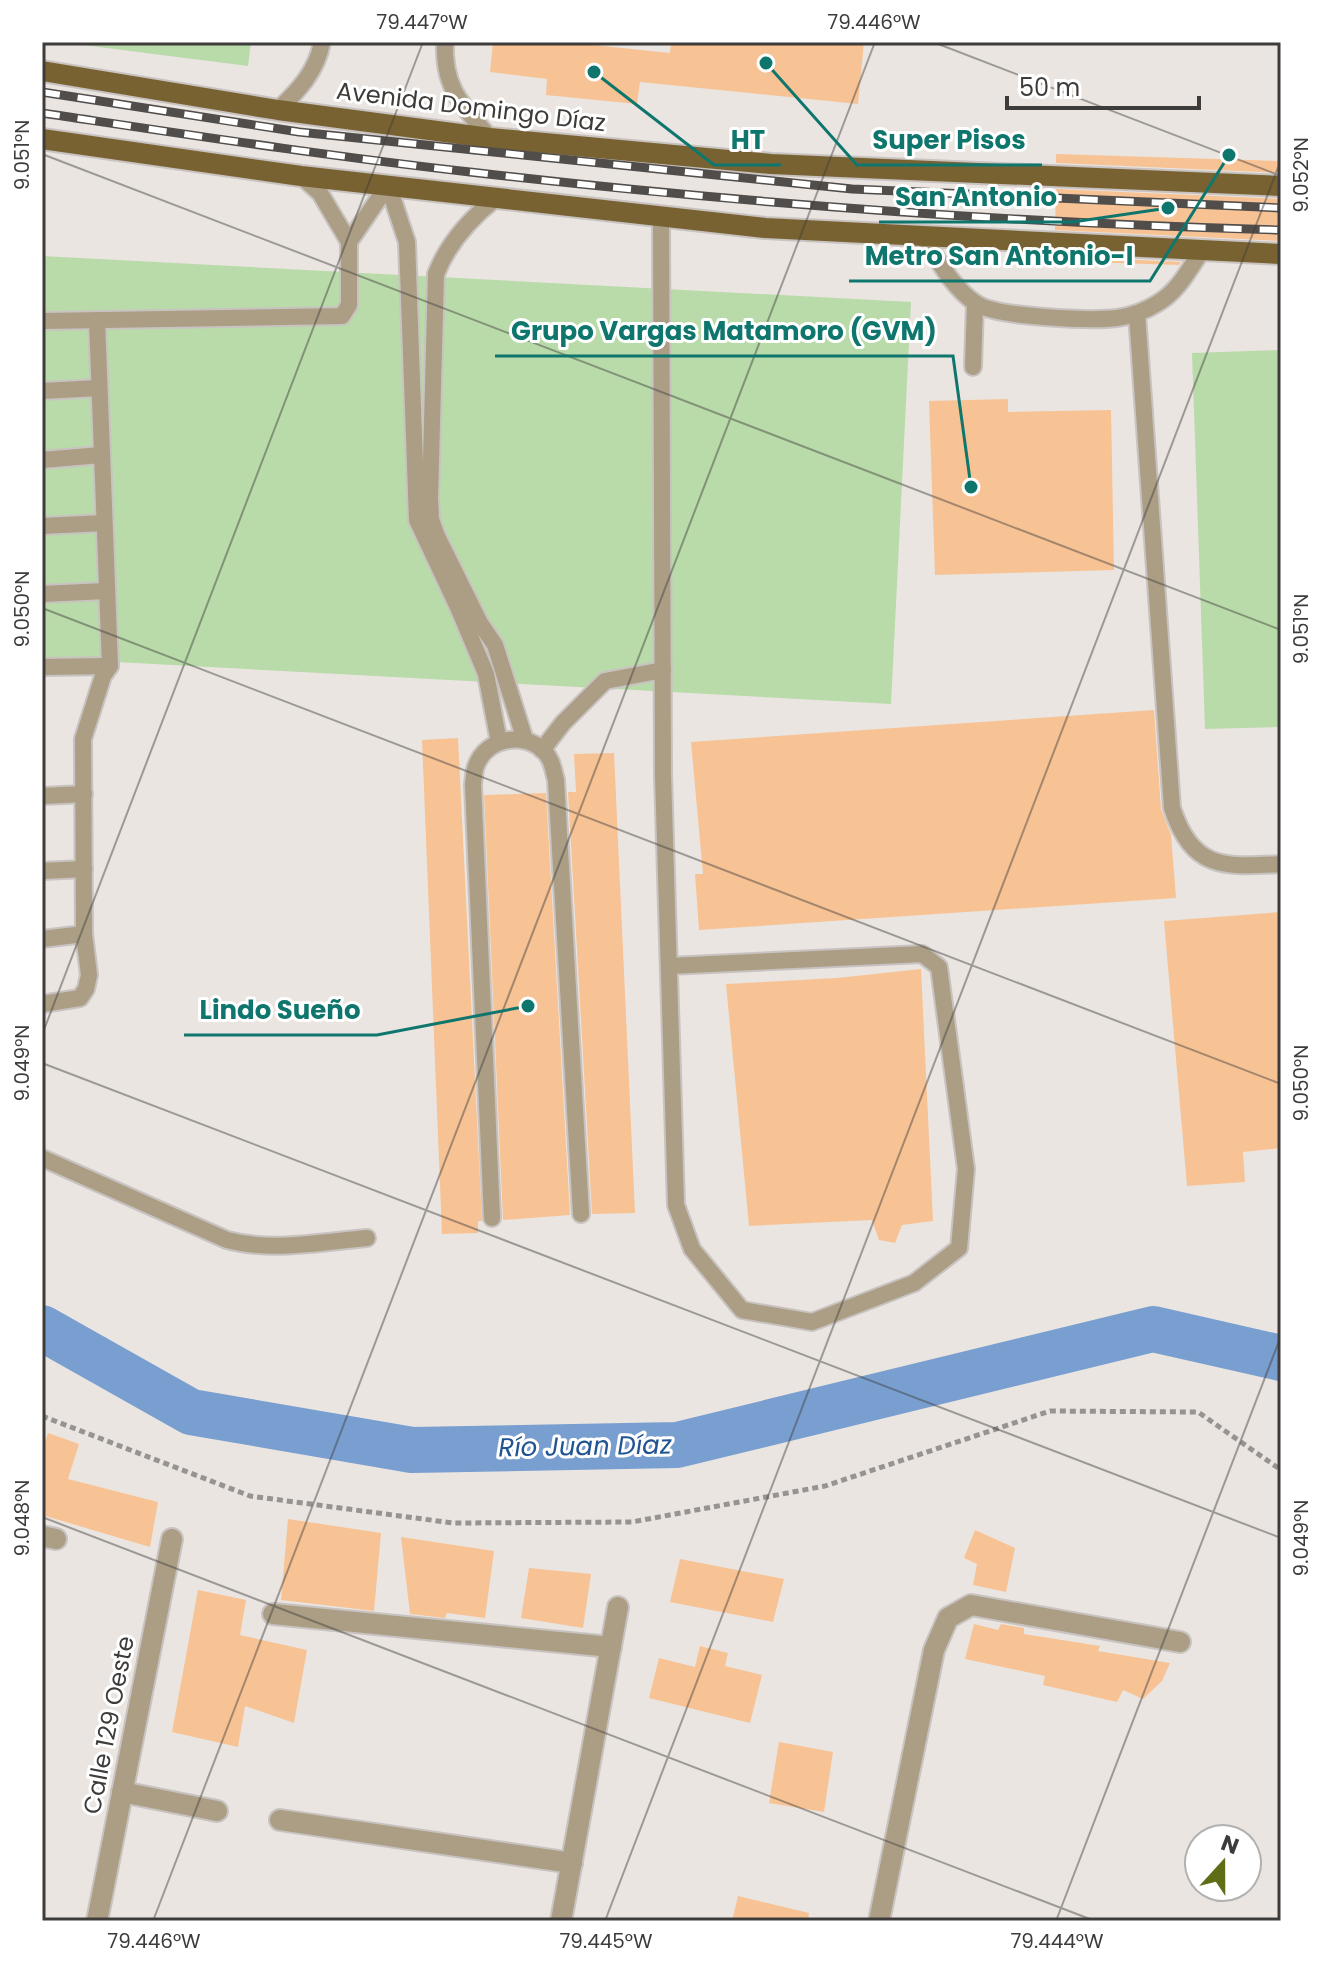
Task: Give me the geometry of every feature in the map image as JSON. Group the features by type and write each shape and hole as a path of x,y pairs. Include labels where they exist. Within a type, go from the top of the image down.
{"main road":[{"name":"Avenida Domingo Díaz","path":"42,71 278,110 490,138 771,164 1281,186"},
{"path":"42,139 301,176 765,228 1281,254"}],"street":[{"name":"Calle 129 Oeste","path":"97,1921 172,1539"},
{"path":"879,1921 934,1650 948,1618 971,1605 1180,1642"},
{"path":"561,1921 618,1607"},
{"path":"273,1614 611,1647"},
{"path":"122,1792 217,1811"},
{"path":"280,1820 572,1863"}],"lane":[{"path":"278,110 306,80 322,42"},
{"path":"445,42 444,63 449,83 459,102 490,138"},
{"path":"42,321 342,316 349,305 349,242 320,193 301,176"},
{"path":"349,242 388,185"},
{"path":"388,185 407,242 417,520 486,674 499,742"},
{"path":"496,198 478,212 464,229 443,256 436,274 431,519 480,623 495,645 525,740"},
{"path":"661,216 663,670 669,966 676,1205 692,1249 742,1310 812,1322 914,1283 959,1248 966,1169 939,967 922,954 669,966"},
{"path":"923,236 959,289 975,303 1007,315 1114,318 1137,314 1175,291 1201,252"},
{"path":"973,367 975,303"},
{"path":"1137,314 1172,808 1181,834 1197,852 1237,867 1281,864"},
{"path":"42,1004 80,998 89,975 84,934 83,739 103,676 110,666 97,320"},
{"path":"42,391 99,388"},
{"path":"42,460 101,455"},
{"path":"42,526 104,523"},
{"path":"42,594 106,591"},
{"path":"42,667 110,666"},
{"path":"542,750 563,723 605,681 663,670"},
{"path":"492,1218 473,784 476,765 486,750 511,739 525,740 542,750 551,760 556,780 581,1214"},
{"path":"42,796 84,794"},
{"path":"42,871 84,869"},
{"path":"42,939 84,934"},
{"path":"42,1158 227,1240 246,1245 271,1246 367,1238"}],"path":[{"path":"42,1416 250,1496 453,1523 632,1522 825,1486 1050,1411 1198,1412 1281,1470"}],"green space":[{"path":"83,42 251,42 248,66 83,45"},
{"path":"42,256 911,302 891,704 42,658"},
{"path":"1281,350 1281,727 1205,729 1192,353"}],"building":[{"path":"493,42 565,42 670,53 671,42 864,42 858,104 640,82 637,104 546,95 547,79 490,72"},
{"path":"1056,154 1281,161 1281,173 1056,163"},
{"path":"1056,189 1281,199 1281,241 1055,230"},
{"path":"1054,256 1181,262 1179,265 1054,261"},
{"path":"1008,399 1008,412 1111,410 1114,570 935,575 929,401"},
{"path":"1154,710 1161,809 1171,835 1176,898 699,930 695,874 703,874 691,742"},
{"path":"458,738 482,1221 478,1221 478,1233 442,1234 422,740"},
{"path":"614,753 635,1213 592,1214 568,792 576,792 574,754"},
{"path":"546,793 570,1215 503,1220 484,795"},
{"path":"1281,912 1281,1148 1243,1152 1245,1182 1187,1186 1164,921"},
{"path":"921,969 933,1221 902,1225 895,1243 879,1240 872,1220 749,1226 726,984 837,978"},
{"path":"48,1433 79,1444 68,1479 158,1502 150,1547 42,1515 42,1451"},
{"path":"288,1519 381,1533 374,1611 281,1600"},
{"path":"975,1530 1015,1548 1006,1592 973,1585 977,1564 964,1558"},
{"path":"401,1537 494,1551 485,1618 447,1613 445,1618 410,1614"},
{"path":"680,1559 784,1579 773,1622 670,1602"},
{"path":"529,1568 591,1574 583,1628 521,1618"},
{"path":"198,1590 246,1600 240,1635 307,1650 294,1723 245,1706 238,1747 172,1732"},
{"path":"974,1624 998,1630 1001,1624 1024,1628 1024,1634 1100,1646 1098,1651 1170,1663 1162,1681 1143,1699 1123,1690 1117,1702 1043,1685 1045,1676 965,1659"},
{"path":"700,1646 728,1653 725,1666 762,1675 750,1723 649,1698 659,1658 695,1667"},
{"path":"779,1742 833,1752 824,1812 769,1803"},
{"path":"738,1896 809,1913 808,1921 732,1921"}],"waterway":[{"name":"Río Juan Díaz","path":"42,1328 191,1412 412,1450 677,1445 1153,1329 1281,1358"}],"railway":[{"path":"42,92 299,132 852,189 1281,208"},
{"path":"42,113 363,159 672,193 976,217 1281,230"}],"place":[{"name":"Super Pisos","path":"766,63"},
{"name":"HT","path":"594,72"},
{"name":"Metro San Antonio-I","path":"1229,155"},
{"name":"San Antonio","path":"1168,208"},
{"name":"Grupo Vargas Matamoro (GVM)","path":"971,487"},
{"name":"Lindo Sueño","path":"528,1006"}]}
